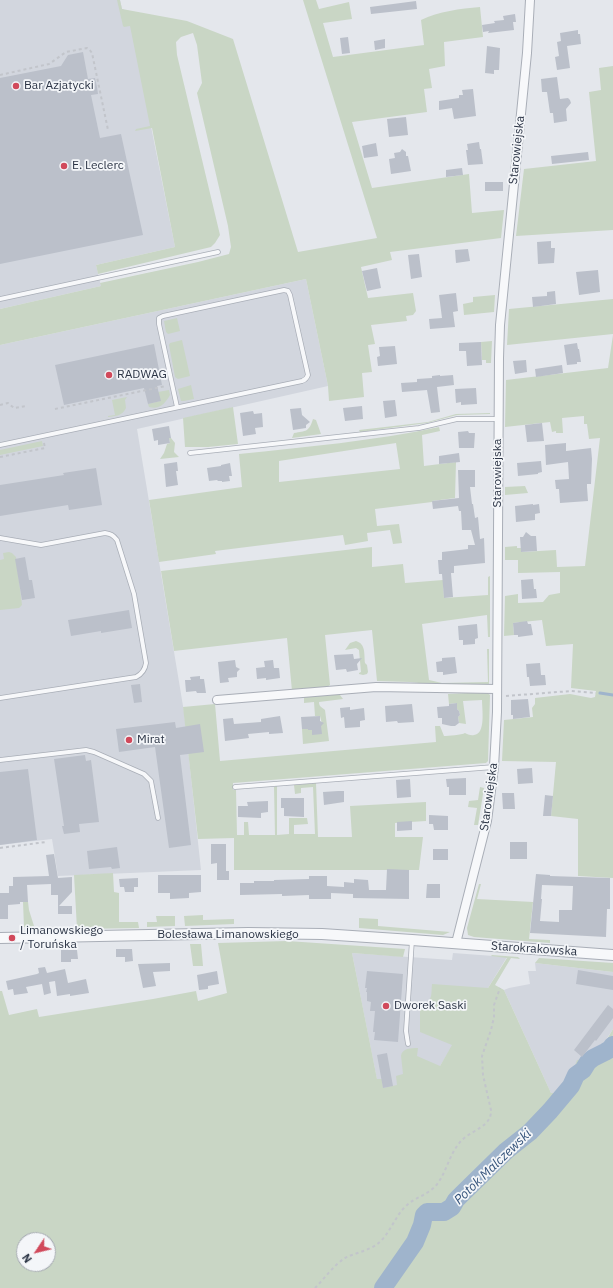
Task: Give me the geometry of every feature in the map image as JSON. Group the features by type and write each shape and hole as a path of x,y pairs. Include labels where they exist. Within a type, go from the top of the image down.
{"street":[{"name":"Starowiejska","path":"456,943 487,821 494,767 500,325 527,53 530,0"},
{"path":"217,700 376,687 496,693"},
{"name":"Bolesława Limanowskiego","path":"0,938 248,933 322,934 456,943"},
{"name":"Starokrakowska","path":"456,943 613,955"}],"lane":[{"path":"0,299 218,252"},
{"path":"0,445 177,407 306,379 307,372 289,293 284,290 159,318 158,324 177,407"},
{"path":"190,453 419,428 456,420 498,419"},
{"path":"0,538 41,545 105,533 114,536 117,540 134,594 146,663 145,668 136,677 0,698"},
{"path":"0,760 86,750 94,752 147,776 151,782 158,818"},
{"path":"235,787 494,767"},
{"path":"408,1044 406,1034 412,940"}],"path":[{"path":"0,75 49,64 66,52 87,48 89,49 92,53 108,130"},
{"path":"55,409 172,385"},
{"path":"0,405 8,403 14,408 26,406"},
{"path":"0,457 45,448 42,436"},
{"path":"496,693 571,691 596,693"},
{"path":"0,848 46,842"},
{"path":"315,1288 345,1258 376,1245 386,1236 400,1212 407,1204 428,1194 437,1184 447,1167 454,1149 463,1139 490,1120 491,1110 483,1076 482,1056 491,1030 494,1017 494,1005 500,988"}],"shaded area":[{"path":"0,0 120,0 122,9 128,11 175,247 96,265 101,286 0,309"},
{"path":"306,279 328,386 137,429 184,712 201,870 58,876 52,839 0,845 0,345"},
{"path":"352,953 452,960 453,953 507,957 440,1066 382,1105"},
{"path":"535,963 613,972 613,1029 602,1046 591,1050 554,1093 551,1093 504,990 530,984 528,971 536,971"}],"green space":[{"path":"117,0 120,0 122,9 187,21 233,39 298,252 377,238 303,0 316,0 319,9 349,2 352,19 323,23 333,57 424,45 421,20 442,12 480,7 483,37 444,42 445,66 429,69 432,88 424,89 427,112 352,122 372,188 469,174 472,213 504,210 501,238 390,252 392,260 361,267 368,298 413,293 416,311 413,315 406,316 407,321 371,325 375,344 368,345 372,372 362,373 364,397 329,401 328,386 306,279 0,345 0,309 101,286 100,283 229,254 231,247 228,226 197,93 202,83 197,45 193,33 181,37 176,42 177,55 220,235 211,247 98,274 96,265 175,247 152,128 135,131 136,129 150,126 130,26 123,26"},
{"path":"613,66 613,230 516,236 524,169 596,161 589,92 601,90 599,68"},
{"path":"495,295 494,312 464,315 463,304 473,302 473,297"},
{"path":"613,299 613,334 507,345 509,309"},
{"path":"177,318 180,331 168,334 166,332 164,321"},
{"path":"613,335 613,878 578,876 578,819 551,816 556,762 502,761 504,720 533,717 532,708 535,704 535,698 570,694 591,698 595,697 596,691 571,688 573,644 546,646 542,620 513,623 514,635 504,636 505,596 518,594 518,603 543,602 549,595 560,593 560,572 518,573 518,560 505,560 505,547 517,546 517,548 521,548 522,552 556,550 557,567 585,566 600,438 589,439 587,424 584,424 584,416 562,418 563,433 556,433 556,431 552,432 550,422 505,427 506,380 608,368"},
{"path":"182,340 190,376 178,379 175,377 169,345 170,343"},
{"path":"492,341 491,363 486,363 486,360 482,360 481,342"},
{"path":"191,385 194,399 181,401 178,389"},
{"path":"169,390 170,395 164,404 156,408 149,407 148,404 160,401 158,392"},
{"path":"127,397 125,400 126,408 123,413 108,417 115,415 112,400"},
{"path":"233,407 238,444 208,447 185,447 183,418"},
{"path":"490,413 457,415 427,423 360,432 359,430 428,422 456,414"},
{"path":"313,419 316,420 321,434 292,438 294,433 308,429"},
{"path":"439,427 440,431 422,435 424,466 456,462 455,498 375,509 377,526 399,524 402,543 393,544 390,530 367,533 368,541 345,545 343,535 215,551 216,554 159,562 149,500 242,487 239,454 339,443","holes":["396,443 400,469 279,482 279,461"]},
{"path":"169,438 171,438 175,443 174,452 179,457 160,459 167,444 170,443"},
{"path":"42,441 43,446 0,455 0,450"},
{"path":"525,486 528,493 505,495 505,487"},
{"path":"372,547 372,567 403,564 405,583 443,580 444,598 488,595 488,577 490,576 490,637 488,637 487,615 422,624 429,680 442,683 488,682 487,649 489,649 489,684 436,685 410,682 377,681 372,630 325,635 330,685 327,687 292,691 287,638 174,651 161,571"},
{"path":"9,552 16,557 22,605 19,608 0,610 0,560 4,559 3,553"},
{"path":"356,641 363,647 365,663 367,665 367,674 359,674 361,672 359,650 356,648 345,650 350,643"},
{"path":"487,692 490,695 488,761 486,763 233,783 233,790 236,790 237,835 244,835 244,822 248,822 249,835 275,835 274,787 277,786 277,835 289,834 289,818 307,818 308,824 294,825 294,834 315,834 313,787 301,788 301,793 295,794 294,785 316,783 318,837 352,837 350,806 426,802 426,821 395,823 395,837 423,837 419,870 234,870 234,838 198,839 183,707 215,704 220,761 436,742 435,726 440,726 444,736 465,733 470,735 478,734 482,726 482,700 463,701 466,724 459,723 458,717 460,715 457,709 457,703 449,704 448,694"},
{"path":"340,695 343,699 319,702 320,706 325,710 329,741 303,744 302,729 312,730 312,735 322,724 320,716 315,716 314,702 304,703 304,697"},
{"path":"480,787 484,788 478,825 474,825 477,808 468,807 469,801 478,800"},
{"path":"113,873 114,892 119,893 119,922 138,922 139,928 77,929 74,875"},
{"path":"479,884 481,884 477,899 533,902 529,939 550,940 550,943 474,937 468,935 467,928"},
{"path":"23,902 28,902 34,926 24,927"},
{"path":"203,915 203,920 234,919 234,924 185,926 184,916"},
{"path":"156,916 175,916 175,926 147,927 147,922 157,922"},
{"path":"359,918 378,919 378,926 450,932 443,935 359,928"},
{"path":"287,941 405,949 403,957 352,953 377,1079 382,1079 383,1088 397,1085 396,1076 403,1074 401,1056 403,1051 407,1049 418,1048 417,1056 440,1066 452,1045 420,1032 420,1008 427,1003 430,998 432,984 488,988 507,958 491,956 492,955 518,957 520,959 511,958 495,985 504,990 551,1093 554,1093 573,1071 577,1060 584,1059 591,1050 603,1046 613,1029 612,1042 610,1046 590,1058 603,1055 613,1046 613,1288 0,1288 0,991 2,991 9,1015 37,1009 39,1017 196,991 198,1001 227,993 218,943"},
{"path":"190,944 201,944 203,966 193,966"},
{"path":"539,958 613,963 613,972 535,963"}],"building":[{"path":"416,1 417,9 371,14 370,7"},
{"path":"515,14 516,22 513,22 514,30 488,33 489,31 483,32 482,25 495,23 494,21 504,20 503,16"},
{"path":"578,30 581,44 567,46 570,68 557,70 555,57 559,56 557,42 561,41 560,33"},
{"path":"348,37 350,53 342,54 340,38"},
{"path":"385,39 385,48 375,50 374,41"},
{"path":"487,46 500,48 499,70 494,70 494,74 485,73"},
{"name":"E. Leclerc","path":"83,52 88,79 95,78 97,87 98,94 91,95 100,138 121,134 143,235 0,264 0,78 61,66 68,55"},
{"path":"557,77 560,99 568,98 571,103 566,109 567,121 554,123 553,113 550,113 547,92 542,92 541,79"},
{"path":"473,89 476,116 454,119 452,108 439,110 439,101 459,98 459,95 463,95 462,90"},
{"path":"406,117 408,135 389,137 387,119"},
{"path":"479,142 483,164 468,165 466,150 468,150 467,144"},
{"path":"376,143 378,156 364,158 362,146"},
{"path":"402,149 406,152 406,156 408,156 411,171 391,174 389,159 395,158 394,153 400,152"},
{"path":"588,152 589,160 552,164 551,156"},
{"path":"462,168 463,175 446,177 446,170"},
{"path":"485,182 503,182 503,191 485,191"},
{"path":"551,241 551,248 555,248 554,263 538,264 537,242"},
{"path":"468,249 470,261 456,263 455,250"},
{"path":"419,254 422,277 411,279 408,255"},
{"path":"377,268 381,288 367,291 362,271"},
{"path":"598,270 600,292 579,295 576,272"},
{"path":"555,291 556,304 533,307 532,297 547,296 547,292"},
{"path":"456,293 458,311 453,312 455,327 430,329 429,319 442,318 439,295"},
{"path":"481,342 482,365 467,366 466,351 459,351 459,343"},
{"path":"577,343 581,362 567,365 564,345"},
{"name":"RADWAG","path":"154,344 162,385 157,386 161,401 148,404 144,388 64,405 55,365"},
{"path":"395,346 397,364 378,366 377,357 380,356 379,347"},
{"path":"526,360 527,372 515,374 513,361"},
{"path":"562,365 563,373 536,377 535,369"},
{"path":"453,375 454,385 437,387 440,412 431,413 427,390 402,392 401,383 417,382 417,379 432,378 432,376"},
{"path":"476,388 477,404 461,405 461,402 456,403 455,389"},
{"path":"395,400 397,416 385,418 383,401"},
{"path":"362,406 363,419 345,421 343,408"},
{"path":"301,408 302,415 310,422 306,425 306,428 293,430 290,409"},
{"path":"253,411 254,414 262,413 263,427 255,428 256,434 243,436 240,413"},
{"path":"542,423 544,441 527,442 525,425"},
{"path":"169,426 171,438 169,438 170,443 158,445 158,440 154,441 152,429"},
{"path":"468,431 469,433 475,433 474,448 459,448 458,432"},
{"path":"566,443 566,451 591,448 591,484 587,484 588,501 560,503 559,489 556,489 555,480 569,479 568,462 546,465 545,445"},
{"path":"459,453 460,462 439,464 439,456"},
{"path":"541,461 542,472 538,474 518,476 517,463"},
{"path":"177,462 178,471 176,471 178,485 166,487 164,464"},
{"path":"230,463 232,476 229,476 230,481 209,481 207,468"},
{"path":"96,468 102,505 69,510 68,505 0,516 0,485 64,475 63,473"},
{"path":"458,470 475,470 475,487 470,487 475,518 478,517 480,539 484,538 485,563 454,566 454,573 451,573 453,597 444,598 442,574 439,574 438,560 442,560 442,552 468,549 468,545 475,545 471,530 462,530 461,511 459,511 458,506 433,509 432,501 459,498"},
{"path":"539,504 540,513 535,514 535,520 516,522 515,506"},
{"path":"526,532 531,536 536,536 537,551 521,552 520,537 523,537"},
{"path":"25,557 29,580 32,580 35,598 22,600 15,559"},
{"path":"533,579 537,598 522,599 521,580"},
{"path":"129,610 132,628 71,636 68,620"},
{"path":"527,621 528,624 531,624 533,635 518,637 518,635 514,635 513,623"},
{"path":"477,624 478,638 475,639 475,644 463,645 463,640 459,640 458,626"},
{"path":"353,654 354,659 362,658 357,664 358,670 347,672 346,669 336,670 334,655"},
{"path":"455,657 457,673 443,675 443,672 437,672 436,662 442,661 442,658"},
{"path":"235,660 236,667 240,669 237,672 237,677 228,678 229,682 220,683 218,662"},
{"path":"273,660 274,668 279,668 280,678 266,680 266,678 257,679 256,668 265,667 264,661"},
{"path":"540,663 541,675 545,675 546,685 530,686 529,677 527,677 526,664"},
{"path":"200,676 200,679 204,679 206,693 197,693 196,691 186,692 185,680 191,680 190,677"},
{"path":"140,684 142,702 134,703 131,685"},
{"path":"528,699 530,717 513,719 513,715 511,715 511,700"},
{"path":"457,703 457,709 460,715 458,717 459,723 455,726 442,724 442,718 438,718 437,707 449,706 449,704"},
{"path":"412,704 414,722 386,722 385,706"},
{"path":"350,707 350,710 364,708 365,720 360,721 360,727 345,728 344,717 341,718 340,708"},
{"path":"280,716 283,733 269,734 269,732 248,734 249,738 225,741 223,719 233,718 234,724 261,722 261,719"},
{"path":"320,716 320,721 324,723 321,726 322,734 312,735 312,730 302,729 301,717"},
{"path":"175,722 176,728 200,724 204,752 180,755 191,845 169,848 155,747 119,752 116,729"},
{"path":"85,755 86,761 91,760 99,822 79,824 80,832 64,834 54,759"},
{"path":"532,768 533,783 518,784 517,769"},
{"path":"28,769 37,840 0,845 0,772"},
{"path":"466,778 466,795 449,795 449,787 447,787 446,779"},
{"path":"410,779 411,797 397,798 396,780"},
{"path":"344,791 344,802 324,805 323,792"},
{"path":"502,793 514,793 515,809 503,809"},
{"path":"545,795 553,796 551,816 543,816"},
{"path":"281,798 304,798 304,817 284,816 284,808 281,808"},
{"path":"268,801 268,812 261,813 261,818 238,817 238,806 248,806 247,802"},
{"path":"429,815 448,816 448,830 434,830 433,824 429,824"},
{"path":"412,821 412,830 397,831 397,822"},
{"path":"510,842 527,842 527,859 510,859"},
{"path":"211,844 226,844 226,871 229,871 229,880 217,880 217,863 211,864"},
{"path":"117,847 120,868 112,869 111,867 89,869 87,851"},
{"path":"433,849 448,849 448,860 433,860"},
{"path":"54,854 58,878 72,877 72,892 59,906 72,906 72,914 58,914 58,895 51,895 51,884 27,885 28,902 8,905 8,919 0,919 0,893 9,893 9,886 13,886 13,877 49,876 46,855"},
{"path":"387,869 409,870 409,899 353,898 353,894 331,893 331,899 309,899 309,895 240,895 240,883 309,879 309,876 327,876 327,886 344,887 344,882 354,883 354,879 368,880 369,890 386,890"},
{"path":"536,874 550,876 610,878 610,909 607,909 606,937 530,933","holes":["542,885 573,886 572,910 559,910 559,922 540,921"]},
{"path":"158,875 201,875 201,892 189,893 189,898 170,899 170,893 158,893"},
{"path":"138,878 138,887 134,887 134,892 125,892 124,887 120,887 119,879"},
{"path":"427,884 440,884 440,898 426,898"},
{"path":"116,949 132,949 133,961 125,962 125,957 116,957"},
{"path":"61,950 77,950 78,959 71,959 71,962 61,962"},
{"path":"170,963 170,971 153,972 156,986 143,988 138,964"},
{"path":"45,967 47,973 65,969 68,983 86,979 89,993 70,996 70,994 57,996 55,981 49,982 51,993 44,995 42,984 26,987 28,993 14,995 13,989 8,990 6,981 37,974 39,973 38,968"},
{"path":"578,970 613,976 613,990 576,984"},
{"path":"217,971 219,984 208,986 208,989 199,990 197,975"},
{"name":"Dworek Saski","path":"367,971 403,974 398,1042 374,1040 375,1032 373,1032 375,1011 370,1011 371,1002 367,1001 367,988 365,988"},
{"path":"608,1005 613,1009 613,1018 582,1057 574,1050"},
{"path":"387,1053 393,1086 383,1088 377,1055"}],"waterway":[{"path":"600,693 613,695"},
{"name":"Potok Malczewski","path":"383,1288 415,1242 422,1225 424,1215 427,1212 444,1212 452,1207 462,1194 506,1151 530,1132 550,1111 571,1086 576,1075 583,1070 588,1062 610,1049 613,1045"}],"place":[{"name":"Bar Azjatycki","path":"16,86"},
{"name":"E. Leclerc","path":"64,166"},
{"name":"RADWAG","path":"109,375"},
{"name":"Mirat","path":"129,740"},
{"name":"Limanowskiego / Toruńska","path":"12,938"},
{"name":"Dworek Saski","path":"386,1006"}]}
